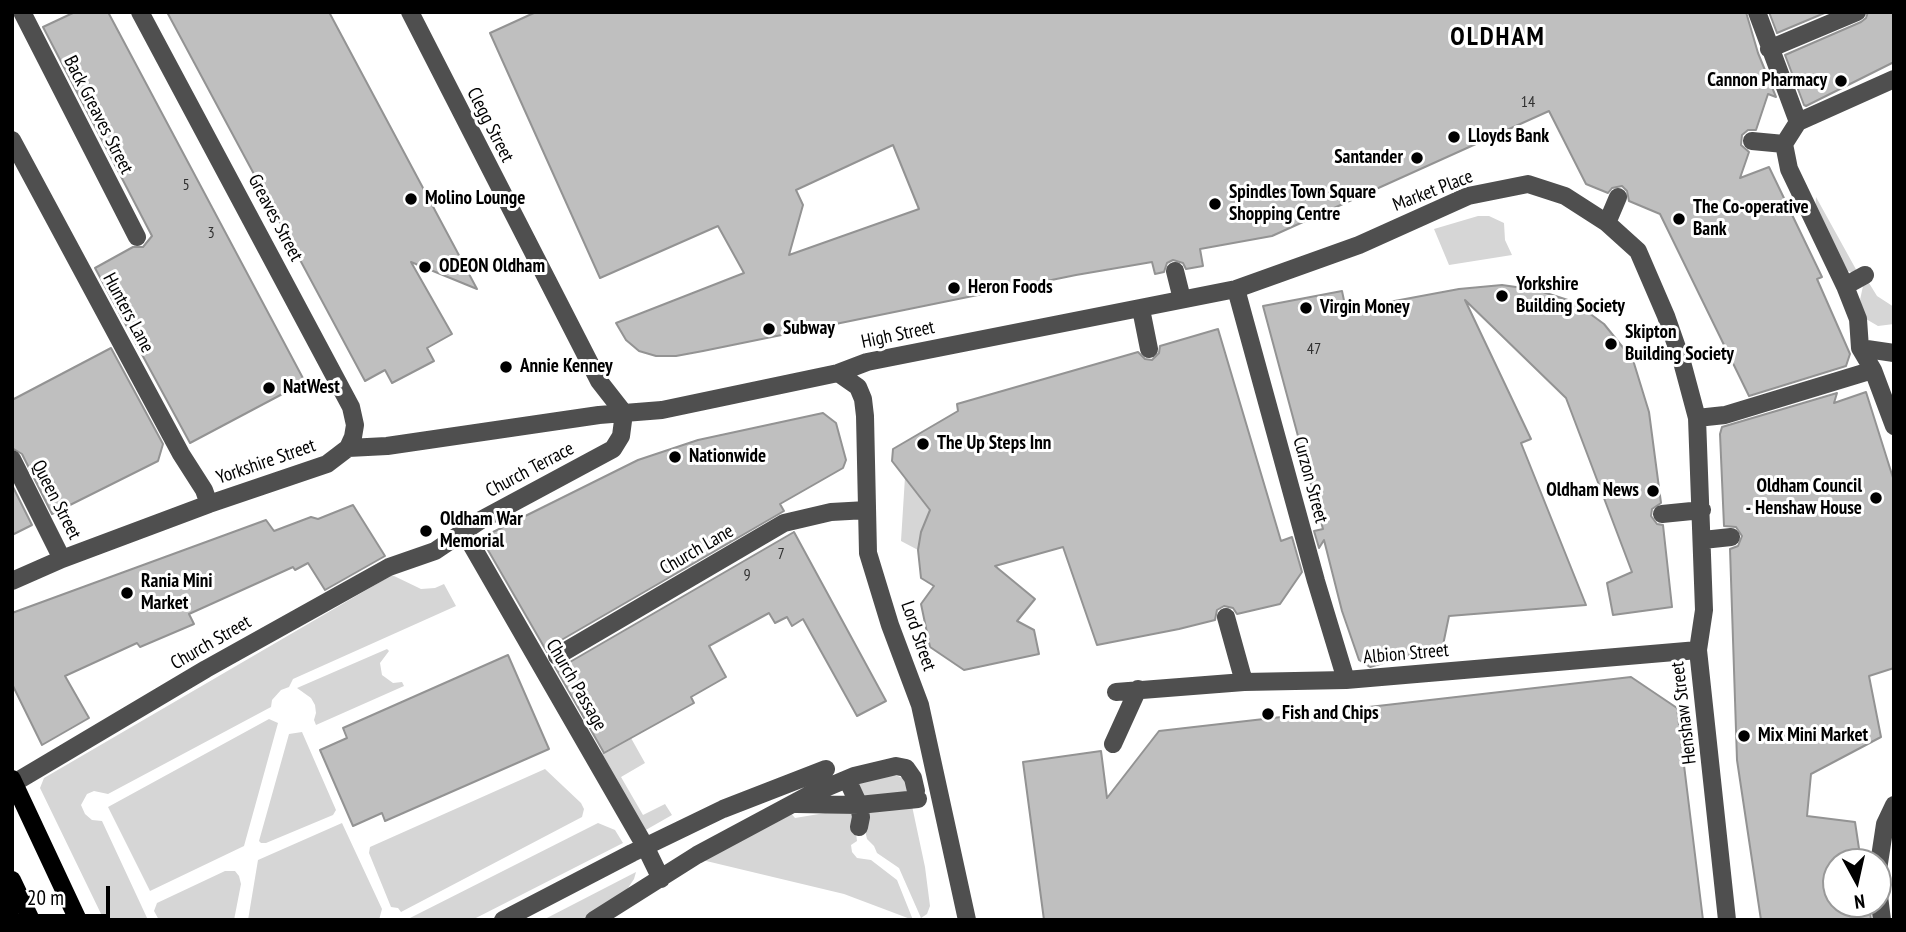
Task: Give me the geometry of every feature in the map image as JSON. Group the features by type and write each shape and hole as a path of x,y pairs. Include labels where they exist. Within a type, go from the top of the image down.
{"main road":[{"path":"13,783 78,920"},
{"path":"12,880 31,920"}],"street":[{"name":"Back Greaves Street","path":"22,12 137,237"},
{"name":"Greaves Street","path":"140,12 351,407 355,425 348,448"},
{"name":"Clegg Street","path":"410,12 599,382 624,413"},
{"path":"1756,12 1798,122"},
{"path":"1769,49 1857,12"},
{"path":"1892,74 1856,99 1798,122 1784,144 1788,169 1845,286 1858,319 1860,348 1873,370 1894,426"},
{"name":"Hunters Lane","path":"12,139 181,454 204,490 209,504"},
{"path":"1752,141 1784,144"},
{"name":"Market Place","path":"1182,299 1236,289 1359,245 1468,196 1528,184 1565,196 1607,223 1638,251 1666,316 1697,418"},
{"path":"1607,223 1618,197"},
{"path":"1175,271 1182,299"},
{"path":"1845,286 1865,275"},
{"name":"Curzon Street","path":"1236,289 1315,581 1346,680"},
{"name":"High Street","path":"624,413 662,410 838,373 867,362 1182,299"},
{"path":"1141,309 1149,349"},
{"path":"1860,348 1894,353"},
{"path":"1697,418 1725,415 1873,370"},
{"name":"Lord Street","path":"838,373 858,387 863,399 868,553 920,705 967,920"},
{"name":"Yorkshire Street","path":"12,581 62,559 209,504 327,464 348,448 624,413"},
{"name":"Church Terrace","path":"435,551 481,520 613,449 621,436 624,413"},
{"name":"Henshaw Street","path":"1697,418 1704,617 1698,650 1727,920"},
{"name":"Queen Street","path":"12,459 62,559"},
{"name":"Church Lane","path":"557,656 784,523 831,512 867,510"},
{"path":"1662,514 1702,510"},
{"path":"1703,540 1731,537"},
{"name":"Church Passage","path":"471,544 645,846 661,879"},
{"name":"Church Street","path":"13,783 206,669 377,574 406,560 435,551"},
{"path":"1226,617 1244,682"},
{"name":"Albion Street","path":"1116,692 1244,682 1346,680 1698,650"},
{"path":"1113,744 1138,689"},
{"path":"594,920 793,804 847,779 896,766 906,768 913,778 917,795 859,805 793,804"},
{"path":"503,920 645,846 723,809 826,769"},
{"path":"847,779 859,805 859,827"},
{"path":"1881,848 1885,824 1894,805"}],"shaded area":[{"path":"1816,197 1858,273 1846,271 1815,210"},
{"path":"1478,216 1489,216 1504,223 1505,240 1512,255 1449,265 1434,229"},
{"path":"1869,283 1877,296 1894,307 1894,324 1878,326 1866,319 1860,300 1863,286"},
{"path":"905,477 933,514 921,532 918,550 901,541"},
{"path":"392,575 421,589 444,584 456,606 293,679 289,687 281,690 272,700 271,707 108,794 94,791 87,794 81,805 85,814 92,820 102,821 148,920 104,920 40,788 44,778"},
{"path":"387,649 389,651 380,663 382,675 393,683 402,682 404,686 316,725 315,705 311,698 297,688"},
{"path":"269,719 278,723 244,846 150,891 108,807"},
{"path":"302,732 336,810 333,815 261,843 259,841 289,734"},
{"path":"631,738 645,763 621,777 643,815 665,804 672,815 644,831 601,754"},
{"path":"545,769 581,803 584,809 582,817 401,912 398,908 391,907 369,853 370,847"},
{"path":"890,773 905,779 909,793 862,799 856,783"},
{"path":"912,806 930,906 927,914 921,918 899,868 877,853 867,839 864,826 866,810"},
{"path":"853,810 857,841 851,845 852,852 857,858 871,860 897,880 913,920 844,894 702,860 790,812 795,818"},
{"path":"342,823 382,909 379,920 248,920 258,860"},
{"path":"598,823 615,830 623,843 472,920 406,920"},
{"path":"225,871 235,871 241,884 234,920 159,920 154,911 157,903"},
{"path":"636,872 626,891 597,913 581,920 543,920"}],"building":[{"path":"75,12 108,12 305,382 190,443 95,268 133,247 143,247 152,236 43,27"},
{"path":"167,12 329,12 477,289 411,262 452,334 427,348 434,361 392,383 385,370 365,381"},
{"name":"Spindles Town Square Shopping Centre","path":"536,12 1746,12 1758,53 1776,97 1768,94 1756,130 1748,130 1742,135 1741,145 1749,152 1740,178 1769,167 1822,277 1817,279 1850,354 1846,366 1749,396 1660,214 1629,201 1627,191 1622,186 1612,188 1608,193 1586,184 1549,111 1272,236 1200,249 1203,266 1186,269 1183,263 1173,260 1167,263 1164,272 1155,274 1152,262 703,351 676,356 656,356 639,351 626,340 616,323 744,273 718,226 600,278 490,33","holes":["893,145 919,209 789,255 803,205 796,190"]},
{"path":"1769,12 1827,12 1777,33"},
{"path":"1868,12 1894,12 1894,62 1804,105 1785,55 1861,22"},
{"path":"1502,285 1537,290 1574,302 1604,324 1633,360 1649,412 1661,503 1652,509 1651,516 1657,524 1663,525 1672,607 1613,615 1607,583 1632,572 1566,398 1465,300 1531,439 1521,443 1586,605 1449,616 1443,645 1370,667 1359,660 1342,611 1324,540 1319,548 1314,531 1323,529 1263,306 1342,291 1346,310 1459,289"},
{"path":"1218,329 1281,541 1292,537 1302,572 1280,604 1237,614 1233,608 1224,606 1217,610 1215,620 1097,645 1063,547 995,566 1035,599 1017,621 1034,630 1039,654 964,670 930,647 921,604 934,586 921,578 918,550 921,532 930,510 892,461 893,449 958,411 957,404 1138,352 1145,359 1152,360 1159,353 1160,346"},
{"path":"111,348 163,444 158,461 52,514 22,454 12,448 12,400"},
{"path":"1866,392 1894,481 1894,668 1869,676 1881,737 1811,774 1807,816 1855,822 1859,848 1822,848 1822,918 1871,920 1761,920 1737,760 1730,549 1738,546 1742,536 1736,527 1724,526 1720,434 1722,427 1837,393 1834,403"},
{"path":"823,413 836,423 846,460 843,468 780,504 784,511 551,646 547,652 481,538 638,460 698,440"},
{"path":"12,485 32,525 12,535"},
{"path":"353,505 385,556 325,590 308,563 295,570 293,567 189,614 194,624 140,647 137,643 65,676 89,718 42,745 12,684 12,613 266,520 274,531 311,517 318,519"},
{"path":"794,532 886,701 857,716 803,619 792,626 787,617 775,623 769,613 709,646 726,677 691,697 694,703 604,753 555,667 563,666"},
{"path":"508,655 549,749 385,821 382,813 353,826 320,750 347,738 343,728"},
{"path":"1631,677 1677,708 1703,920 1044,920 1023,762 1101,751 1107,798 1159,731"}],"place":[{"name":"Cannon Pharmacy","path":"1841,81"},
{"name":"Lloyds Bank","path":"1454,137"},
{"name":"Santander","path":"1417,158"},
{"name":"Molino Lounge","path":"411,199"},
{"name":"Spindles Town Square Shopping Centre","path":"1215,204"},
{"name":"The Co-operative Bank","path":"1679,219"},
{"name":"ODEON Oldham","path":"425,267"},
{"name":"Heron Foods","path":"954,288"},
{"name":"Yorkshire Building Society","path":"1502,296"},
{"name":"Virgin Money","path":"1306,308"},
{"name":"Subway","path":"769,329"},
{"name":"Skipton Building Society","path":"1611,344"},
{"name":"Annie Kenney","path":"506,367"},
{"name":"NatWest","path":"269,388"},
{"name":"The Up Steps Inn","path":"923,444"},
{"name":"Nationwide","path":"675,457"},
{"name":"Oldham News","path":"1653,491"},
{"name":"Oldham Council - Henshaw House","path":"1876,498"},
{"name":"Oldham War Memorial","path":"426,531"},
{"name":"Rania Mini Market","path":"127,593"},
{"name":"Fish and Chips","path":"1268,714"},
{"name":"Mix Mini Market","path":"1744,736"}],"district":[{"name":"OLDHAM","path":"1498,38"}]}
